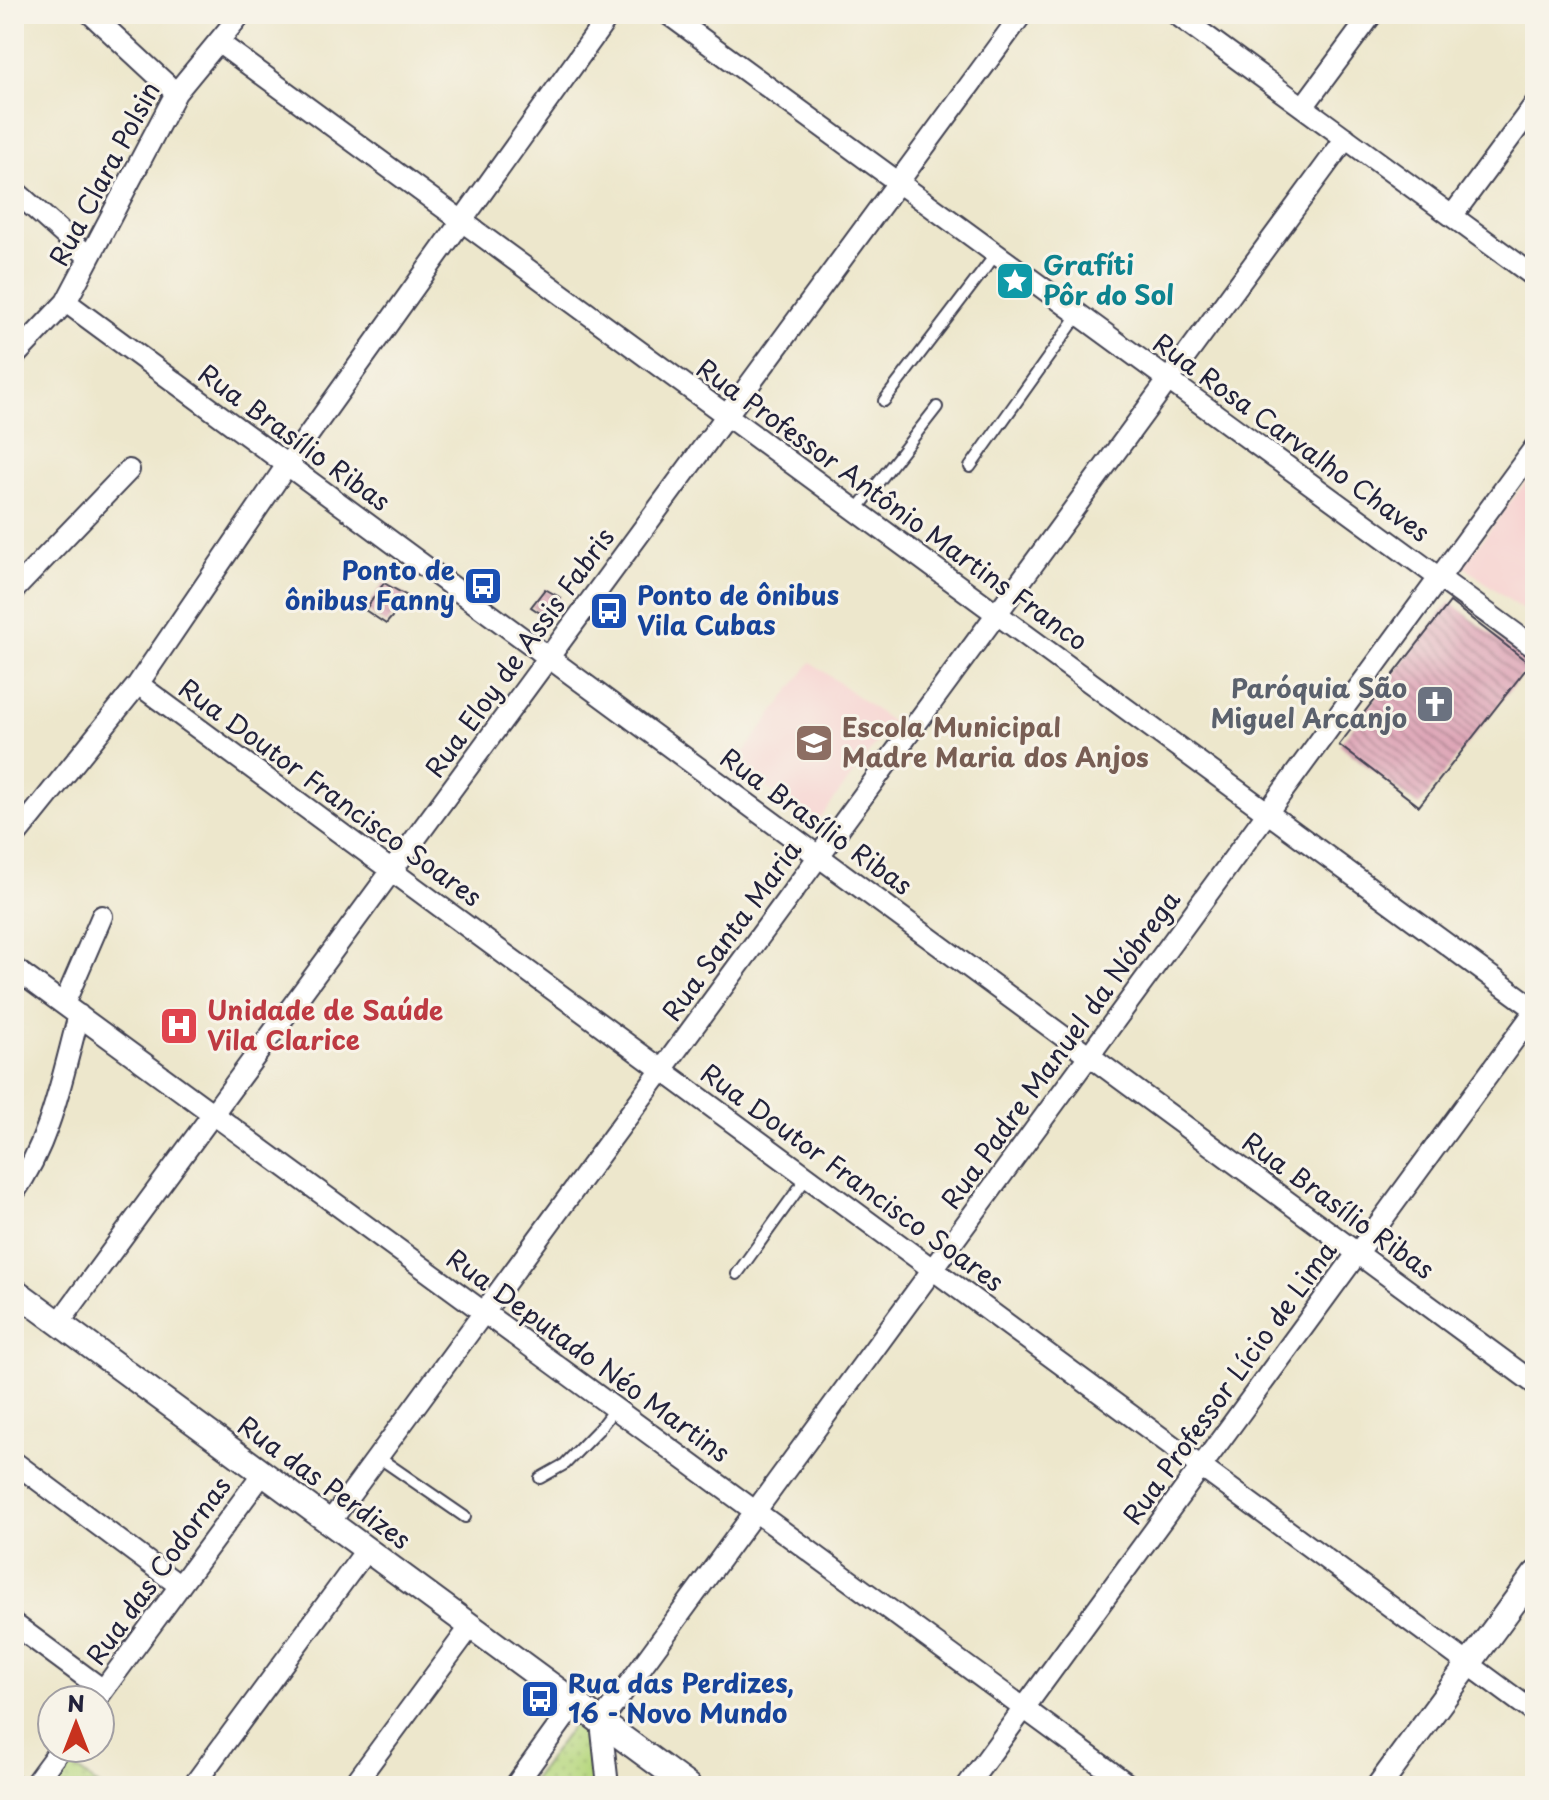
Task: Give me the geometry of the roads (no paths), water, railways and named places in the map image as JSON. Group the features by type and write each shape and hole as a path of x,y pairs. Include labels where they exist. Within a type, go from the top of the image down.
{"street":[{"path":"91,14 176,93"},
{"name":"Rua Clara Polsin","path":"14,357 66,302 176,93 241,14"},
{"path":"14,838 138,684 287,465 610,14"},
{"name":"Rua Rosa Carvalho Chaves","path":"668,14 1535,648"},
{"name":"Rua Eloy de Assis Fabris","path":"59,1323 1022,14"},
{"path":"1176,14 1535,277"},
{"path":"1303,107 1372,14"},
{"name":"Rua Professor Antônio Martins Franco","path":"218,42 1535,1010"},
{"path":"1452,216 1535,104"},
{"name":"Rua Santa Maria","path":"330,1522 1346,138"},
{"path":"14,190 89,257"},
{"name":"Rua Brasílio Ribas","path":"66,302 1535,1384"},
{"name":"Rua Padre Manuel da Nóbrega","path":"601,1722 1535,447"},
{"path":"14,590 129,470"},
{"name":"Rua Doutor Francisco Soares","path":"138,684 1535,1713"},
{"path":"14,1193 40,1149 48,1128 72,1009 102,916"},
{"name":"Rua Deputado Néo Martins","path":"14,968 1130,1786"},
{"name":"Rua Professor Lício de Lima","path":"967,1786 1535,1010"},
{"name":"Rua das Perdizes","path":"14,1290 688,1786"},
{"path":"14,1462 180,1586"},
{"name":"Rua das Codornas","path":"108,1684 263,1473"},
{"path":"193,1786 367,1549"},
{"path":"1379,1786 1535,1574"},
{"path":"14,1624 87,1684"},
{"path":"353,1786 471,1626"},
{"path":"515,1786 575,1703"},
{"path":"601,1722 608,1786"},
{"path":"33,1786 49,1764"}],"lane":[{"path":"884,401 996,254"},
{"path":"970,467 1079,314"},
{"path":"856,511 937,407"},
{"path":"737,1274 807,1177"},
{"path":"540,1478 565,1464 615,1408"},
{"path":"378,1457 465,1517"}],"place":[{"name":"Grafíti Pôr do Sol","path":"1015,281"},
{"name":"Ponto de ônibus Fanny","path":"483,586"},
{"name":"Ponto de ônibus Vila Cubas","path":"609,611"},
{"name":"Paróquia São Miguel Arcanjo","path":"1435,704"},
{"name":"Escola Municipal Madre Maria dos Anjos","path":"814,743"},
{"name":"Unidade de Saúde Vila Clarice","path":"179,1026"},
{"name":"Rua das Perdizes, 16 - Novo Mundo","path":"540,1699"}]}
